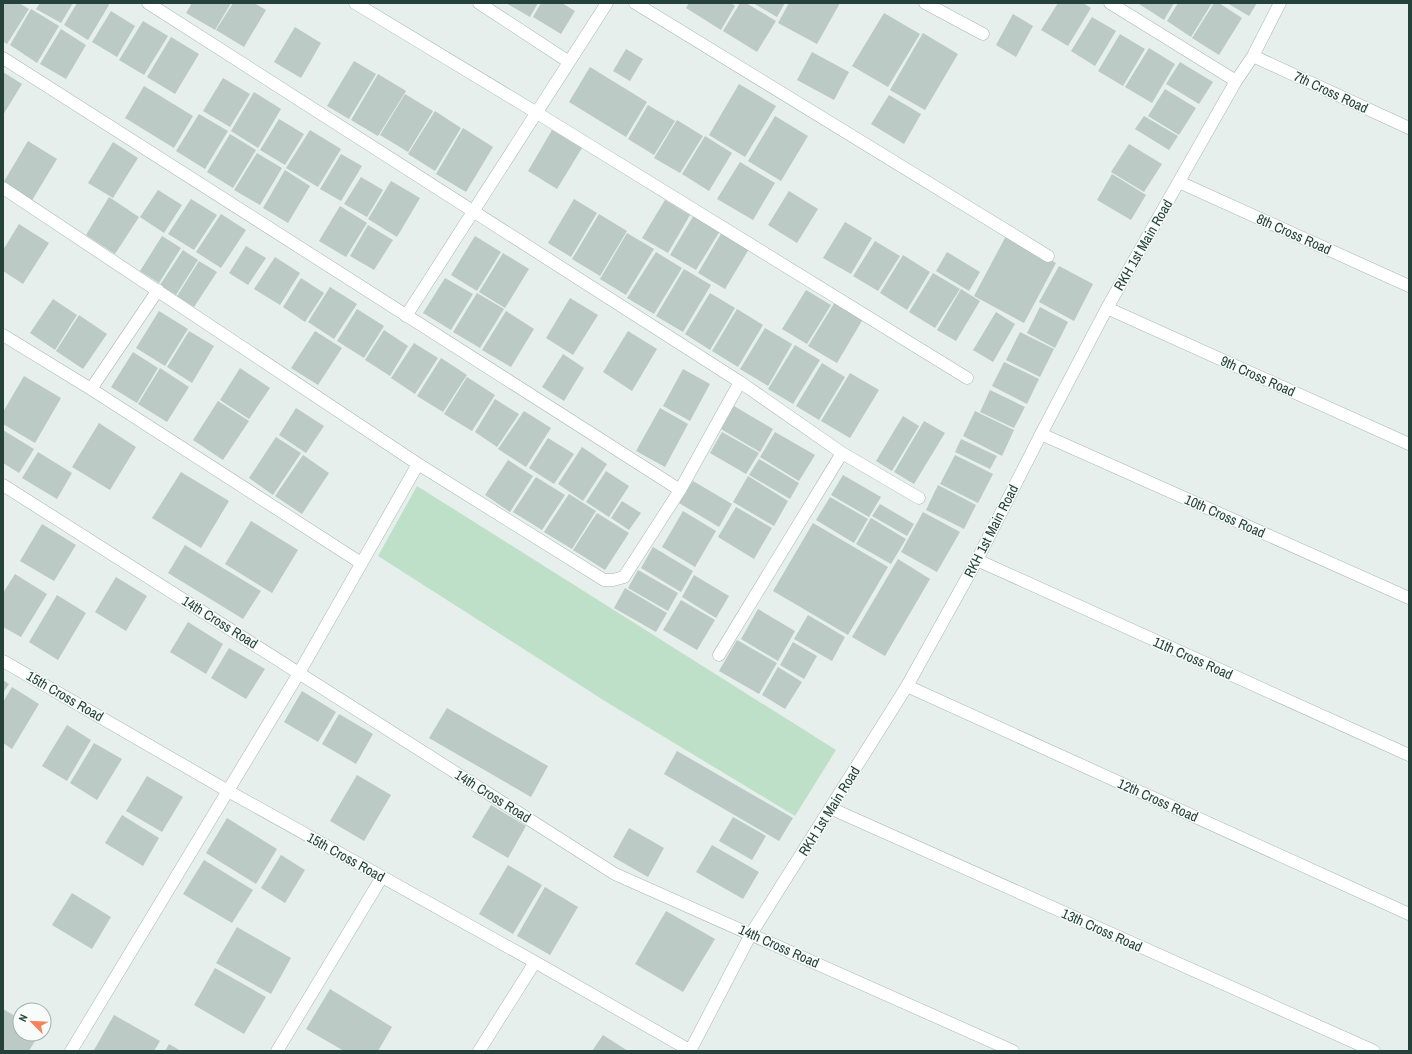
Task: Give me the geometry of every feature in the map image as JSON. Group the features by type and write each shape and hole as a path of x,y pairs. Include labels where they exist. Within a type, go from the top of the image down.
{"street":[{"path":"148,3 740,382 842,453 919,498"},
{"path":"355,3 537,113 967,378"},
{"path":"478,3 569,62"},
{"path":"406,316 607,3"},
{"path":"635,3 1048,256"},
{"path":"925,3 982,34"},
{"path":"1110,3 1236,81"},
{"name":"RKH 1st Main Road","path":"690,1051 751,934 907,686 977,560 1107,308 1236,81 1253,56 1280,3"},
{"name":"7th Cross Road","path":"1253,56 1409,128"},
{"path":"3,58 680,490"},
{"name":"8th Cross Road","path":"1179,182 1409,286"},
{"path":"3,188 418,464 604,580 613,580 624,577 680,490 740,382"},
{"path":"92,389 158,290"},
{"name":"9th Cross Road","path":"1107,308 1409,444"},
{"path":"3,335 92,389 361,563"},
{"name":"10th Cross Road","path":"1041,434 1409,598"},
{"path":"719,655 842,453"},
{"path":"71,1051 299,673 418,464"},
{"name":"14th Cross Road","path":"3,485 615,874 1013,1051"},
{"name":"11th Cross Road","path":"977,560 1409,756"},
{"name":"15th Cross Road","path":"3,660 228,791 535,962 690,1051"},
{"name":"12th Cross Road","path":"907,686 1409,914"},
{"name":"13th Cross Road","path":"830,808 1374,1051"},
{"path":"277,1051 382,877"},
{"path":"479,1051 535,962"}],"green space":[{"path":"417,486 836,750 795,816 608,703 378,556"}],"building":[{"path":"3,3 19,3 29,9 7,44 3,41"},
{"path":"40,3 73,3 61,23 36,9"},
{"path":"77,3 107,3 109,5 88,40 64,25"},
{"path":"192,3 231,3 215,30 186,13"},
{"path":"233,3 254,3 266,10 244,47 216,30"},
{"path":"506,3 538,3 530,17"},
{"path":"541,3 562,3 575,11 561,34 533,17"},
{"path":"689,3 731,3 735,6 721,30 686,8"},
{"path":"740,3 746,3 776,21 757,52 723,31"},
{"path":"753,3 785,3 777,17"},
{"path":"789,3 840,3 817,44 778,23"},
{"path":"1058,3 1083,3 1091,8 1068,46 1041,30"},
{"path":"1174,3 1164,20 1139,4"},
{"path":"1178,3 1212,3 1191,37 1167,21"},
{"path":"1214,3 1219,3 1242,18 1219,55 1192,38"},
{"path":"1227,3 1257,3 1249,16"},
{"path":"31,9 59,26 37,63 10,45"},
{"path":"111,11 135,26 117,57 92,42"},
{"path":"884,13 920,34 888,87 852,66"},
{"path":"1013,14 1033,26 1016,57 996,45"},
{"path":"1092,17 1116,31 1095,66 1071,51"},
{"path":"143,21 168,36 144,75 119,60"},
{"path":"295,27 321,43 301,78 274,62"},
{"path":"61,29 86,45 66,79 40,64"},
{"path":"923,33 958,54 925,110 890,90"},
{"path":"1120,34 1145,49 1123,86 1098,71"},
{"path":"171,37 199,54 175,94 147,77"},
{"path":"1149,48 1175,64 1152,103 1125,87"},
{"path":"626,49 643,59 630,81 613,71"},
{"path":"812,52 849,72 834,100 797,80"},
{"path":"354,61 376,74 349,119 327,106"},
{"path":"1180,62 1213,82 1199,104 1166,84"},
{"path":"590,67 647,102 626,137 569,102"},
{"path":"3,72 22,84 3,115"},
{"path":"378,74 406,91 378,136 351,120"},
{"path":"223,78 250,94 230,127 203,111"},
{"path":"739,84 776,106 745,157 709,135"},
{"path":"144,86 193,116 174,148 125,118"},
{"path":"1165,89 1196,108 1179,135 1148,116"},
{"path":"254,92 281,109 258,148 231,131"},
{"path":"405,94 433,111 408,152 380,135"},
{"path":"889,95 921,114 904,144 871,124"},
{"path":"648,105 675,121 654,155 628,139"},
{"path":"435,111 461,128 435,171 408,154"},
{"path":"199,114 228,131 205,169 176,151"},
{"path":"775,116 808,136 781,181 748,161"},
{"path":"1144,116 1178,136 1169,150 1135,129"},
{"path":"279,119 304,134 285,165 260,150"},
{"path":"677,120 703,136 680,173 654,158"},
{"path":"463,128 493,147 466,192 436,174"},
{"path":"310,130 341,149 318,187 286,168"},
{"path":"552,130 582,148 557,189 528,171"},
{"path":"230,134 256,150 233,188 207,172"},
{"path":"705,136 732,153 709,191 682,174"},
{"path":"28,141 57,159 31,202 3,183"},
{"path":"113,142 138,158 113,198 88,183"},
{"path":"1129,144 1162,164 1144,192 1111,172"},
{"path":"257,153 282,168 260,205 234,190"},
{"path":"341,154 362,166 341,201 320,189"},
{"path":"740,162 775,183 753,220 717,199"},
{"path":"285,170 310,186 288,223 263,208"},
{"path":"1112,174 1146,195 1131,220 1097,200"},
{"path":"361,177 383,190 367,217 344,204"},
{"path":"391,181 420,198 397,237 368,219"},
{"path":"158,190 182,205 164,233 140,217"},
{"path":"789,191 818,209 797,243 768,225"},
{"path":"109,197 139,217 115,254 86,235"},
{"path":"191,199 217,215 194,250 168,234"},
{"path":"574,199 597,213 571,257 548,243"},
{"path":"665,200 690,215 668,253 642,238"},
{"path":"340,206 367,223 346,257 319,241"},
{"path":"221,214 246,230 221,268 196,252"},
{"path":"599,214 627,231 600,276 572,259"},
{"path":"694,215 720,231 696,270 670,255"},
{"path":"845,222 872,238 851,274 823,258"},
{"path":"19,224 49,243 23,284 3,271 3,250"},
{"path":"368,225 393,240 374,270 350,256"},
{"path":"722,232 749,249 725,289 698,273"},
{"path":"627,233 654,249 626,295 600,279"},
{"path":"162,236 181,248 159,283 140,271"},
{"path":"475,236 501,252 477,291 451,275"},
{"path":"1006,236 1056,263 1024,323 974,296"},
{"path":"875,241 900,256 878,291 853,276"},
{"path":"246,246 266,258 248,285 229,273"},
{"path":"183,250 198,260 176,295 160,285"},
{"path":"656,252 682,268 654,314 627,298"},
{"path":"947,252 980,272 969,291 936,271"},
{"path":"503,253 529,269 505,308 479,292"},
{"path":"903,255 930,272 907,310 880,293"},
{"path":"275,257 300,273 280,305 254,289"},
{"path":"199,261 217,272 194,307 177,296"},
{"path":"1059,266 1093,284 1074,321 1039,302"},
{"path":"684,269 711,285 683,332 656,316"},
{"path":"933,273 960,289 935,328 909,312"},
{"path":"301,278 324,293 305,322 283,307"},
{"path":"445,278 473,294 451,330 423,313"},
{"path":"330,287 357,304 334,339 308,322"},
{"path":"961,289 980,301 956,341 937,330"},
{"path":"806,290 831,305 807,344 782,329"},
{"path":"477,293 504,309 480,348 453,332"},
{"path":"710,293 735,308 710,350 685,334"},
{"path":"570,298 598,315 573,355 546,338"},
{"path":"53,299 77,315 55,350 30,333"},
{"path":"835,302 863,319 837,363 808,346"},
{"path":"1040,307 1068,322 1055,348 1027,333"},
{"path":"357,309 384,326 364,358 337,341"},
{"path":"737,309 763,325 738,367 712,351"},
{"path":"159,311 188,329 165,366 136,348"},
{"path":"506,311 534,329 511,367 482,350"},
{"path":"996,312 1015,324 993,362 973,350"},
{"path":"79,315 107,334 83,369 56,351"},
{"path":"765,328 792,344 768,386 740,369"},
{"path":"384,330 408,346 390,376 365,360"},
{"path":"189,331 214,346 192,383 167,367"},
{"path":"315,331 342,348 318,385 291,368"},
{"path":"628,331 657,349 632,391 603,372"},
{"path":"1020,332 1054,349 1040,377 1006,360"},
{"path":"414,343 438,358 415,394 391,378"},
{"path":"795,345 820,360 793,404 768,389"},
{"path":"133,352 158,368 137,403 111,387"},
{"path":"563,354 584,368 564,401 542,387"},
{"path":"441,358 467,375 443,412 417,396"},
{"path":"1004,362 1039,379 1027,404 992,386"},
{"path":"822,363 845,377 819,420 796,406"},
{"path":"160,368 189,387 167,422 138,404"},
{"path":"240,368 270,388 249,419 220,400"},
{"path":"683,369 710,384 690,421 663,406"},
{"path":"850,373 879,390 850,438 821,421"},
{"path":"24,376 61,398 35,443 3,424 3,412"},
{"path":"467,377 495,395 472,431 444,414"},
{"path":"990,390 1025,407 1014,428 980,412"},
{"path":"495,399 519,414 497,447 475,432"},
{"path":"218,401 249,421 223,460 193,440"},
{"path":"734,406 773,429 760,452 721,429"},
{"path":"296,408 324,426 306,453 279,435"},
{"path":"660,408 688,424 665,467 636,451"},
{"path":"524,411 551,428 526,467 498,449"},
{"path":"975,411 1014,430 1002,456 963,436"},
{"path":"903,416 919,426 892,471 876,461"},
{"path":"924,421 945,433 914,484 894,472"},
{"path":"99,423 136,447 110,490 72,467"},
{"path":"3,430 34,449 19,473 3,463"},
{"path":"722,432 759,453 746,474 710,453"},
{"path":"775,432 815,455 799,481 760,457"},
{"path":"276,437 301,453 273,495 249,478"},
{"path":"548,438 574,454 554,484 529,468"},
{"path":"961,439 997,456 990,469 955,452"},
{"path":"582,447 607,464 583,501 558,484"},
{"path":"38,452 72,473 57,499 22,478"},
{"path":"303,455 329,473 302,514 275,496"},
{"path":"955,455 993,474 978,503 940,484"},
{"path":"759,459 799,483 790,499 749,475"},
{"path":"508,460 533,476 510,512 485,495"},
{"path":"606,471 629,486 609,517 586,502"},
{"path":"181,472 229,501 201,548 152,518"},
{"path":"843,475 881,497 869,517 831,495"},
{"path":"748,476 788,501 774,526 733,502"},
{"path":"536,477 565,495 542,530 513,512"},
{"path":"693,481 732,504 719,527 679,503"},
{"path":"938,485 976,505 964,529 926,510"},
{"path":"569,494 596,511 572,549 544,532"},
{"path":"830,497 868,519 854,543 816,520"},
{"path":"622,501 641,513 629,530 611,518"},
{"path":"880,504 914,524 907,536 872,516"},
{"path":"736,507 772,528 754,559 718,537"},
{"path":"683,511 716,531 695,567 662,547"},
{"path":"923,512 960,532 937,572 901,552"},
{"path":"597,513 629,533 605,570 573,550"},
{"path":"871,518 906,539 891,564 856,544"},
{"path":"251,521 298,550 272,593 225,564"},
{"path":"813,523 888,567 848,635 773,591"},
{"path":"42,524 76,545 54,581 20,561"},
{"path":"185,545 261,591 243,619 168,573"},
{"path":"653,547 693,571 681,592 641,568"},
{"path":"898,559 930,579 885,656 852,637"},
{"path":"638,570 678,593 668,611 628,588"},
{"path":"15,574 47,594 21,637 3,627 3,593"},
{"path":"694,575 729,596 716,618 682,597"},
{"path":"116,577 147,596 126,631 95,612"},
{"path":"625,588 667,613 656,632 614,608"},
{"path":"57,595 86,613 58,660 29,642"},
{"path":"681,600 715,620 697,650 663,630"},
{"path":"758,609 795,631 778,661 741,639"},
{"path":"808,615 845,637 832,661 794,639"},
{"path":"188,622 223,644 206,674 170,652"},
{"path":"737,640 777,663 759,694 719,671"},
{"path":"793,642 817,656 804,679 780,665"},
{"path":"229,648 265,669 246,699 211,678"},
{"path":"778,667 802,682 785,709 762,695"},
{"path":"3,680 9,684 3,693"},
{"path":"12,687 39,704 12,749 3,743 3,702"},
{"path":"302,691 336,712 318,742 284,722"},
{"path":"447,708 548,766 531,797 429,738"},
{"path":"339,714 373,734 356,764 322,744"},
{"path":"67,725 91,740 67,781 42,766"},
{"path":"94,743 122,759 97,800 70,783"},
{"path":"677,751 793,818 779,841 664,774"},
{"path":"357,775 391,795 364,841 330,821"},
{"path":"147,776 183,797 162,832 126,811"},
{"path":"491,805 526,826 508,858 472,837"},
{"path":"122,815 159,838 143,866 105,843"},
{"path":"733,817 766,836 752,860 719,841"},
{"path":"227,818 277,849 256,884 206,853"},
{"path":"629,828 664,848 648,877 613,857"},
{"path":"712,845 759,872 743,899 696,872"},
{"path":"281,855 305,870 285,903 261,888"},
{"path":"204,860 253,890 232,923 183,894"},
{"path":"508,865 542,885 513,934 479,914"},
{"path":"545,887 578,907 550,955 517,936"},
{"path":"72,893 111,917 92,949 52,925"},
{"path":"666,911 715,939 683,992 635,964"},
{"path":"237,927 291,958 271,994 216,963"},
{"path":"215,968 266,997 244,1034 194,1005"},
{"path":"330,989 392,1027 378,1051 344,1051 306,1029"},
{"path":"3,1009 12,1014 12,1042 34,1042 29,1051 3,1050"},
{"path":"114,1015 160,1041 154,1051 94,1050"},
{"path":"603,1035 628,1051 592,1051"},
{"path":"169,1044 181,1051 165,1051"}]}
